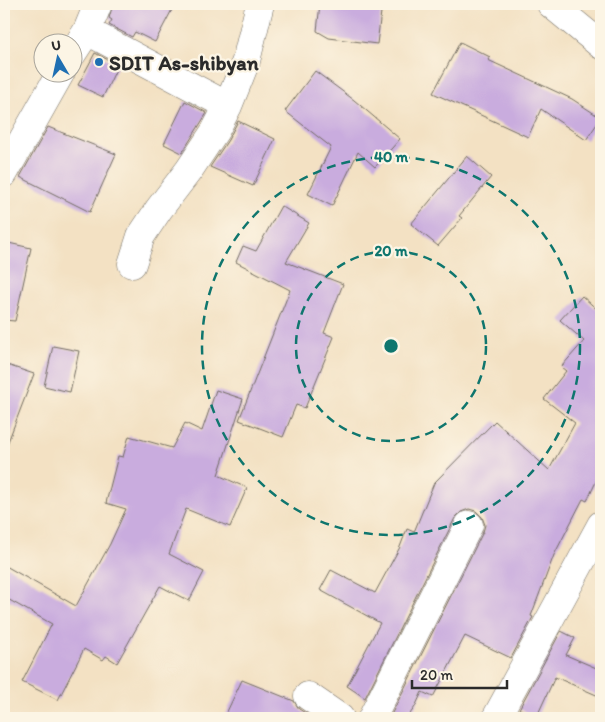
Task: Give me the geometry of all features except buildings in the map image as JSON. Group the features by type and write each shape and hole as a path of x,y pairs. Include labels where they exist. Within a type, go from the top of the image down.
{"street":[{"path":"82,39 98,4"},
{"path":"132,264 141,236 205,146 228,106 246,61 260,4"},
{"path":"551,4 601,45"},
{"path":"87,31 228,106"},
{"path":"4,173 55,82"},
{"path":"372,718 469,525"},
{"path":"496,718 601,525"},
{"path":"308,696 340,718"}],"place":[{"name":"SDIT As-shibyan","path":"99,62"}]}
